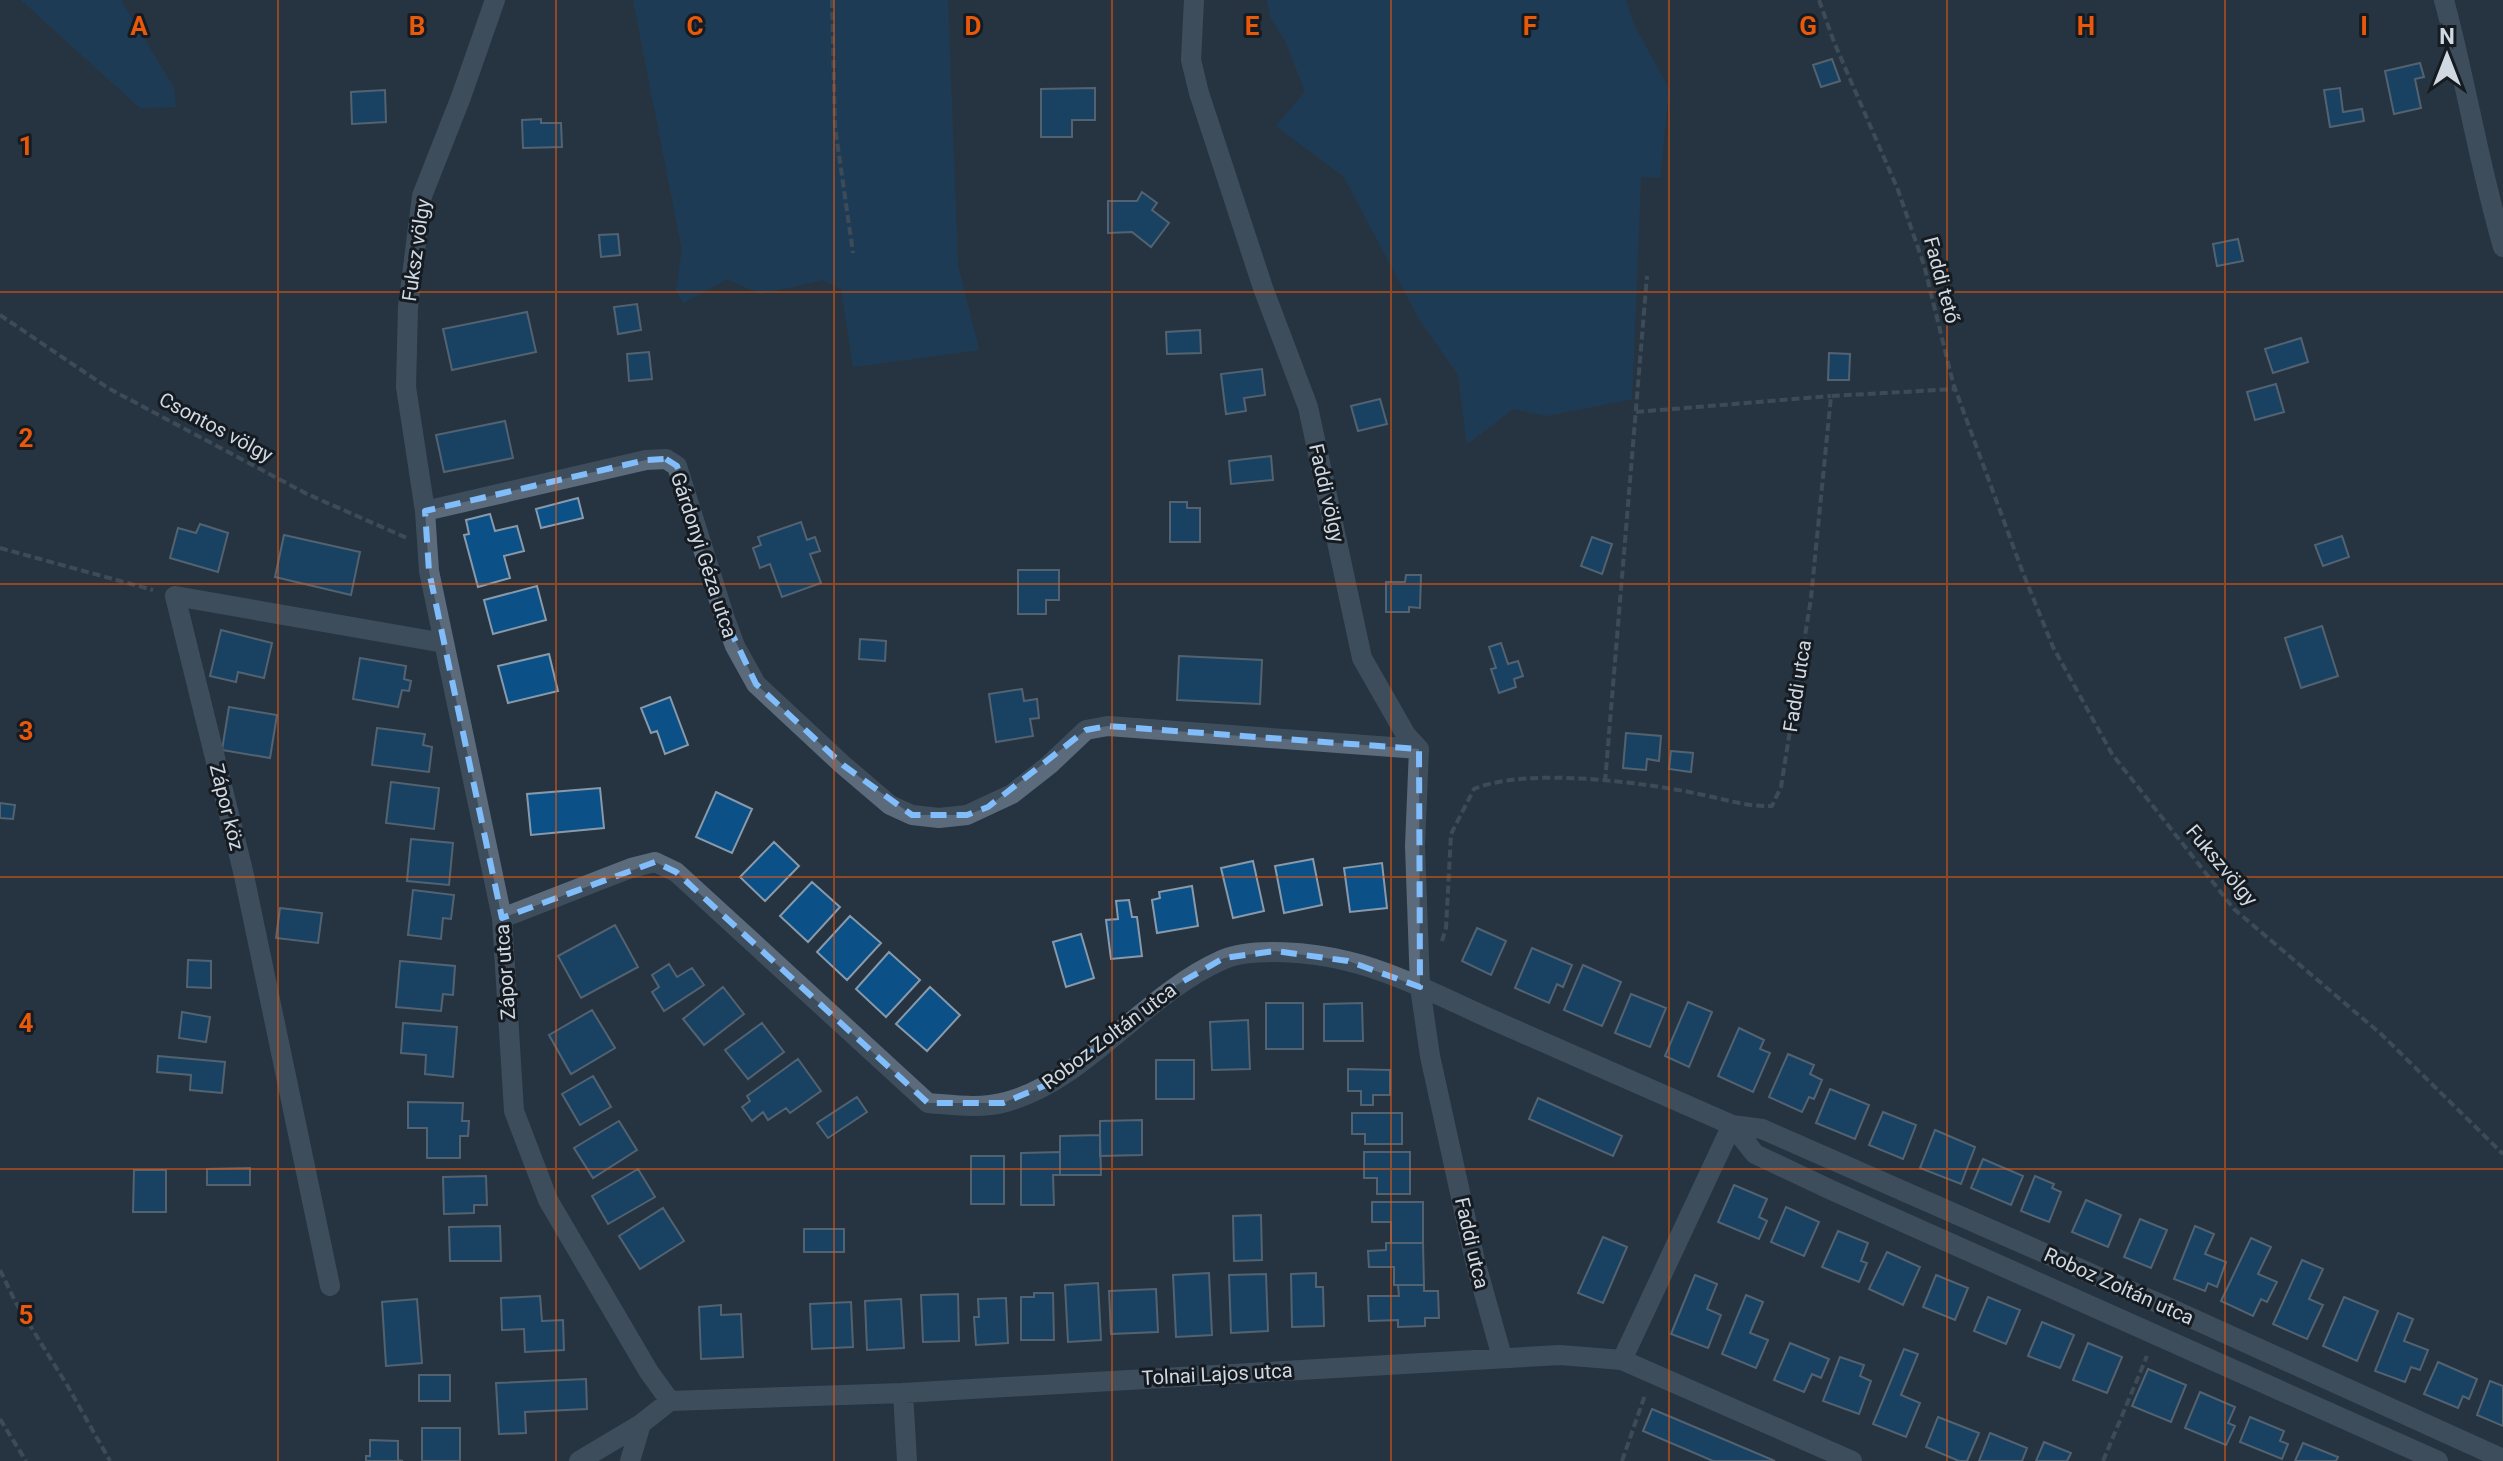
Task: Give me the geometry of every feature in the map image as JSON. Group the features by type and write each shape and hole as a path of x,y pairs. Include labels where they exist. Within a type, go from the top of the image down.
{"street":[{"name":"Fuksz völgy","path":"425,511 406,387 408,307 422,196 495,0"},
{"name":"Faddi völgy","path":"1194,0 1191,60 1199,93 1263,288 1308,407 1362,658 1406,735 1419,749"},
{"path":"2444,0 2457,47 2485,185 2503,247"},
{"name":"Gárdonyi Géza utca","path":"425,511 646,460 666,459 677,466 725,619 735,646 756,684 890,805 912,815 939,818 967,815 988,807 1024,784 1086,730 1108,726 1419,749"},
{"name":"Zápor utca","path":"425,511 429,571 502,918 514,1111 548,1200 649,1372 670,1401"},
{"path":"175,596 444,643"},
{"name":"Zápor köz","path":"175,596 243,871 330,1286"},
{"path":"1419,749 1415,846 1420,987"},
{"name":"Roboz Zoltán utca","path":"502,918 631,868 655,862 676,872 928,1103 972,1107 1003,1103 1058,1080 1166,991 1224,958 1275,951 1348,961 1420,987 1732,1125 1762,1129 1776,1135 2503,1459"},
{"name":"Faddi utca","path":"1420,987 1430,1056 1475,1261 1502,1357"},
{"path":"1622,1360 1732,1125"},
{"name":"Roboz Zoltán utca","path":"1732,1125 1755,1154 2438,1461"},
{"name":"Tolnai Lajos utca","path":"670,1401 903,1393 1560,1355 1622,1360 1852,1461"},
{"path":"903,1393 907,1461"},
{"path":"579,1461 641,1424 670,1401"},
{"path":"630,1461 641,1424"}],"path":[{"path":"832,0 835,127 853,253"},
{"name":"Faddi tető","path":"1819,0 1898,190 1924,265 1955,389 2023,573"},
{"path":"1605,782 1647,276"},
{"name":"Csontos völgy","path":"0,315 122,395 307,494 427,547"},
{"path":"1636,412 1955,389"},
{"name":"Faddi utca","path":"1418,962 1438,953 1446,928 1451,834 1474,789 1490,782 1521,777 1605,782 1697,793 1755,807 1772,806 1781,787 1811,598 1831,396"},
{"path":"0,548 175,596"},
{"name":"Fukszvölgy","path":"2023,573 2053,647 2112,754 2234,909 2381,1034 2503,1154"},
{"path":"0,1270 16,1303 110,1461"},
{"path":"2103,1461 2155,1335"},
{"path":"1622,1461 1652,1374"},
{"path":"0,1419 26,1461"}],"highlighted area":[{"path":"666,459 677,466 725,619 756,684 843,765 912,815 967,815 988,807 1086,730 1108,726 1419,749 1420,987 1348,961 1275,951 1224,958 1166,991 1058,1080 1003,1103 928,1103 676,872 655,862 502,918 429,571 425,511 646,460"}],"shaded area":[{"path":"21,0 121,0 174,88 176,107 140,108"},
{"path":"633,0 948,0 958,265 979,350 853,367 841,289 823,280 761,294 727,279 683,303 676,290 682,250"},
{"path":"1267,0 1626,0 1633,23 1669,89 1660,178 1641,177 1632,399 1547,416 1513,409 1467,444 1458,375 1418,317 1344,177 1276,126 1305,92 1286,42 1270,17"}],"building":[{"path":"1832,59 1840,81 1821,87 1813,65"},
{"path":"2420,63 2424,77 2415,79 2421,108 2394,114 2385,71"},
{"path":"1095,88 1095,120 1072,120 1072,137 1041,137 1041,89"},
{"path":"2340,88 2343,112 2362,109 2364,121 2330,127 2324,90"},
{"path":"385,90 386,122 352,124 351,92"},
{"path":"541,119 541,123 561,123 562,147 523,148 522,120"},
{"path":"1142,192 1157,203 1152,210 1169,223 1151,247 1132,232 1108,233 1108,201 1137,201"},
{"path":"618,234 620,255 601,257 599,235"},
{"path":"2238,239 2243,261 2217,266 2213,244"},
{"path":"637,304 641,330 618,334 614,307"},
{"path":"527,312 536,352 452,370 443,329"},
{"path":"1200,330 1201,353 1167,354 1166,332"},
{"path":"2301,338 2308,362 2273,373 2265,349"},
{"path":"649,352 652,379 629,381 627,354"},
{"path":"1829,353 1850,354 1849,380 1828,380"},
{"path":"1262,369 1265,395 1244,398 1246,411 1226,414 1221,374"},
{"path":"2276,384 2284,412 2255,420 2247,392"},
{"path":"1380,399 1387,424 1358,431 1351,406"},
{"path":"505,421 513,458 444,472 436,435"},
{"path":"1271,456 1273,480 1231,484 1229,461"},
{"path":"578,498 583,518 541,528 536,509"},
{"path":"1170,502 1187,502 1187,508 1200,508 1200,542 1170,542"},
{"path":"490,514 495,531 517,526 524,551 504,556 510,578 478,587 464,535 469,534 466,520"},
{"path":"801,522 807,540 815,537 820,551 810,554 821,583 782,597 770,564 760,568 753,548 761,545 758,537"},
{"path":"200,524 228,533 218,572 170,558 178,528 196,533"},
{"path":"284,535 360,552 351,595 275,577"},
{"path":"2342,536 2349,557 2323,566 2315,545"},
{"path":"1592,537 1612,544 1602,574 1581,566"},
{"path":"1018,570 1059,570 1059,600 1046,600 1046,614 1018,614"},
{"path":"1406,575 1421,575 1420,608 1409,607 1409,612 1386,612 1386,582 1405,582"},
{"path":"537,586 546,620 493,634 484,600"},
{"path":"2322,626 2338,676 2301,688 2285,638"},
{"path":"221,630 272,643 264,678 238,672 236,682 210,676"},
{"path":"860,639 886,641 885,661 859,659"},
{"path":"1501,643 1508,664 1518,661 1523,676 1514,679 1516,687 1499,693 1491,669 1496,668 1489,647"},
{"path":"549,654 558,691 508,703 498,666"},
{"path":"1179,656 1262,660 1260,704 1177,700"},
{"path":"360,658 406,666 404,679 411,681 409,691 402,690 398,707 353,699"},
{"path":"1022,689 1024,701 1037,699 1039,718 1030,719 1033,736 996,742 989,694"},
{"path":"670,697 688,745 665,754 657,731 651,733 641,708"},
{"path":"229,707 277,715 270,758 222,750"},
{"path":"377,728 425,734 423,745 432,747 429,772 372,765"},
{"path":"1626,733 1661,736 1659,761 1647,759 1646,770 1623,768"},
{"path":"1671,751 1693,753 1691,772 1669,769"},
{"path":"391,782 439,788 434,829 386,823"},
{"path":"600,788 604,828 531,835 527,794"},
{"path":"716,792 752,809 732,853 696,837"},
{"path":"0,803 15,805 13,819 0,818"},
{"path":"411,839 453,843 449,885 407,881"},
{"path":"774,842 799,866 765,901 740,877"},
{"path":"1313,859 1322,905 1284,913 1275,866"},
{"path":"1253,861 1264,911 1233,918 1221,868"},
{"path":"1382,863 1387,908 1350,912 1344,868"},
{"path":"812,882 840,907 808,942 780,916"},
{"path":"1192,886 1198,926 1157,933 1152,900 1160,898 1159,892"},
{"path":"413,890 454,895 451,919 443,918 441,939 408,935"},
{"path":"1129,900 1132,917 1137,917 1142,956 1111,959 1106,920 1118,919 1116,901"},
{"path":"280,908 322,913 318,943 276,938"},
{"path":"850,916 881,943 847,980 817,952"},
{"path":"615,925 638,967 581,998 558,956"},
{"path":"1477,928 1506,941 1491,975 1462,961"},
{"path":"1081,934 1094,978 1066,987 1053,942"},
{"path":"1532,948 1572,965 1563,987 1557,984 1549,1003 1515,988"},
{"path":"889,952 920,980 886,1017 856,989"},
{"path":"188,960 211,961 211,988 187,987"},
{"path":"400,961 455,966 453,995 443,994 441,1011 396,1007"},
{"path":"669,964 677,977 692,968 704,985 664,1011 652,992 659,987 652,975"},
{"path":"1583,965 1621,982 1602,1026 1564,1010"},
{"path":"723,987 744,1014 704,1045 683,1019"},
{"path":"930,987 960,1015 927,1051 896,1024"},
{"path":"1631,994 1666,1008 1650,1047 1615,1033"},
{"path":"1688,1002 1712,1012 1689,1067 1665,1056"},
{"path":"1266,1003 1303,1003 1303,1049 1266,1049"},
{"path":"1362,1003 1363,1041 1324,1041 1324,1004"},
{"path":"592,1010 615,1048 571,1074 549,1035"},
{"path":"182,1012 210,1017 206,1042 179,1038"},
{"path":"1248,1020 1250,1069 1212,1070 1210,1022"},
{"path":"403,1023 457,1027 453,1077 425,1074 426,1055 401,1053"},
{"path":"762,1023 784,1052 748,1079 725,1050"},
{"path":"1739,1028 1764,1040 1760,1049 1770,1053 1753,1092 1718,1076"},
{"path":"1788,1054 1814,1065 1810,1074 1822,1080 1814,1099 1809,1097 1802,1112 1769,1097"},
{"path":"158,1056 225,1062 222,1093 190,1090 191,1075 157,1072"},
{"path":"798,1059 821,1091 790,1113 786,1108 768,1120 763,1112 752,1121 742,1107 750,1101 747,1096"},
{"path":"1156,1060 1194,1060 1194,1099 1156,1099"},
{"path":"1348,1069 1390,1070 1390,1095 1373,1095 1373,1105 1361,1105 1361,1091 1348,1091"},
{"path":"593,1076 611,1107 580,1125 562,1094"},
{"path":"1830,1089 1869,1105 1855,1139 1816,1123"},
{"path":"857,1097 867,1112 828,1138 817,1123"},
{"path":"1538,1098 1622,1136 1613,1156 1529,1119"},
{"path":"408,1102 463,1103 462,1121 469,1121 468,1136 460,1136 460,1158 427,1158 427,1128 408,1128"},
{"path":"1883,1112 1916,1125 1903,1159 1869,1145"},
{"path":"1352,1113 1402,1113 1402,1144 1365,1144 1365,1134 1352,1134"},
{"path":"1142,1120 1142,1155 1100,1156 1100,1121"},
{"path":"619,1121 637,1150 593,1178 574,1148"},
{"path":"1935,1130 1975,1147 1961,1184 1920,1168"},
{"path":"1100,1135 1101,1175 1060,1175 1060,1136"},
{"path":"1060,1152 1060,1175 1053,1175 1054,1205 1021,1205 1021,1153"},
{"path":"1364,1152 1410,1152 1410,1194 1377,1194 1377,1178 1364,1178"},
{"path":"971,1156 1004,1156 1004,1204 971,1204"},
{"path":"1983,1159 2023,1176 2011,1205 1971,1188"},
{"path":"250,1168 250,1185 207,1185 207,1169"},
{"path":"638,1169 655,1197 608,1224 592,1196"},
{"path":"134,1170 166,1170 166,1212 133,1212"},
{"path":"486,1176 487,1205 474,1205 474,1213 444,1214 443,1177"},
{"path":"2035,1176 2054,1184 2052,1188 2061,1192 2049,1222 2021,1211"},
{"path":"1734,1185 1767,1199 1759,1217 1767,1221 1759,1239 1718,1222"},
{"path":"2086,1200 2121,1215 2108,1247 2072,1232"},
{"path":"1372,1202 1423,1202 1423,1243 1391,1243 1391,1222 1372,1222"},
{"path":"1786,1207 1819,1222 1804,1256 1771,1242"},
{"path":"663,1208 684,1241 640,1269 619,1236"},
{"path":"1261,1215 1262,1260 1234,1261 1233,1216"},
{"path":"2140,1219 2167,1230 2151,1268 2124,1257"},
{"path":"500,1226 501,1261 450,1261 449,1227"},
{"path":"2195,1226 2214,1234 2205,1254 2226,1262 2217,1287 2208,1283 2205,1291 2174,1279"},
{"path":"804,1229 844,1229 844,1252 804,1252"},
{"path":"1838,1231 1868,1243 1861,1261 1867,1263 1859,1282 1822,1267"},
{"path":"1603,1237 1627,1247 1603,1303 1578,1293"},
{"path":"2251,1238 2271,1247 2258,1274 2277,1282 2267,1302 2261,1299 2253,1316 2221,1301"},
{"path":"1386,1243 1423,1243 1424,1285 1394,1285 1394,1267 1369,1267 1368,1251 1386,1250"},
{"path":"1887,1252 1920,1267 1903,1305 1869,1289"},
{"path":"2302,1260 2323,1269 2309,1299 2323,1305 2307,1339 2273,1324"},
{"path":"1209,1273 1212,1335 1176,1337 1173,1275"},
{"path":"1316,1273 1316,1287 1323,1287 1324,1326 1292,1327 1291,1274"},
{"path":"1266,1274 1268,1331 1231,1333 1229,1275"},
{"path":"1695,1275 1717,1284 1707,1309 1721,1315 1708,1348 1671,1334"},
{"path":"1936,1275 1968,1288 1955,1320 1923,1307"},
{"path":"1098,1283 1101,1340 1068,1342 1065,1285"},
{"path":"1398,1285 1424,1285 1424,1291 1438,1291 1439,1318 1425,1318 1425,1326 1398,1327 1398,1320 1369,1321 1368,1296 1399,1296"},
{"path":"1156,1289 1158,1332 1111,1334 1109,1291"},
{"path":"1034,1293 1053,1293 1054,1340 1021,1340 1021,1297 1034,1297"},
{"path":"958,1294 959,1341 923,1342 921,1295"},
{"path":"1746,1295 1763,1302 1750,1333 1768,1340 1756,1368 1722,1354"},
{"path":"540,1296 542,1321 563,1320 564,1350 525,1352 524,1329 502,1330 501,1298"},
{"path":"1988,1297 2020,1310 2006,1344 1974,1331"},
{"path":"2344,1297 2378,1311 2357,1361 2323,1346"},
{"path":"1006,1298 1008,1343 976,1345 974,1317 979,1317 978,1299"},
{"path":"417,1299 422,1363 386,1366 382,1302"},
{"path":"901,1299 904,1348 867,1350 865,1301"},
{"path":"851,1302 853,1347 812,1349 810,1304"},
{"path":"721,1305 721,1315 741,1314 743,1357 701,1359 699,1307"},
{"path":"2398,1313 2413,1319 2404,1341 2428,1350 2420,1370 2411,1367 2405,1382 2375,1371"},
{"path":"2042,1322 2074,1335 2060,1368 2028,1356"},
{"path":"1790,1343 1829,1359 1821,1378 1812,1374 1804,1392 1774,1380"},
{"path":"2088,1343 2122,1357 2107,1393 2073,1380"},
{"path":"1904,1349 1918,1354 1901,1395 1920,1403 1906,1437 1873,1424"},
{"path":"1840,1357 1864,1365 1860,1376 1871,1381 1859,1414 1823,1401"},
{"path":"2438,1362 2477,1379 2469,1399 2463,1396 2458,1408 2424,1394"},
{"path":"2148,1369 2186,1385 2171,1422 2132,1406"},
{"path":"419,1375 450,1375 450,1401 419,1401"},
{"path":"586,1379 587,1409 525,1412 526,1433 499,1434 496,1383"},
{"path":"2490,1381 2503,1386 2503,1426 2477,1415"},
{"path":"2200,1392 2235,1407 2228,1423 2235,1426 2226,1445 2185,1428"},
{"path":"1652,1409 1775,1461 1713,1461 1643,1431"},
{"path":"1938,1417 1979,1433 1967,1461 1959,1461 1926,1447"},
{"path":"2250,1417 2284,1431 2280,1441 2288,1444 2282,1459 2240,1442"},
{"path":"422,1428 460,1428 460,1461 422,1461"},
{"path":"1990,1433 2027,1448 2022,1461 1979,1461"},
{"path":"370,1440 398,1441 398,1460 403,1461 366,1461 366,1456 370,1456"},
{"path":"2044,1442 2071,1453 2067,1461 2036,1461"},
{"path":"2303,1443 2338,1457 2336,1461 2295,1461"}]}
